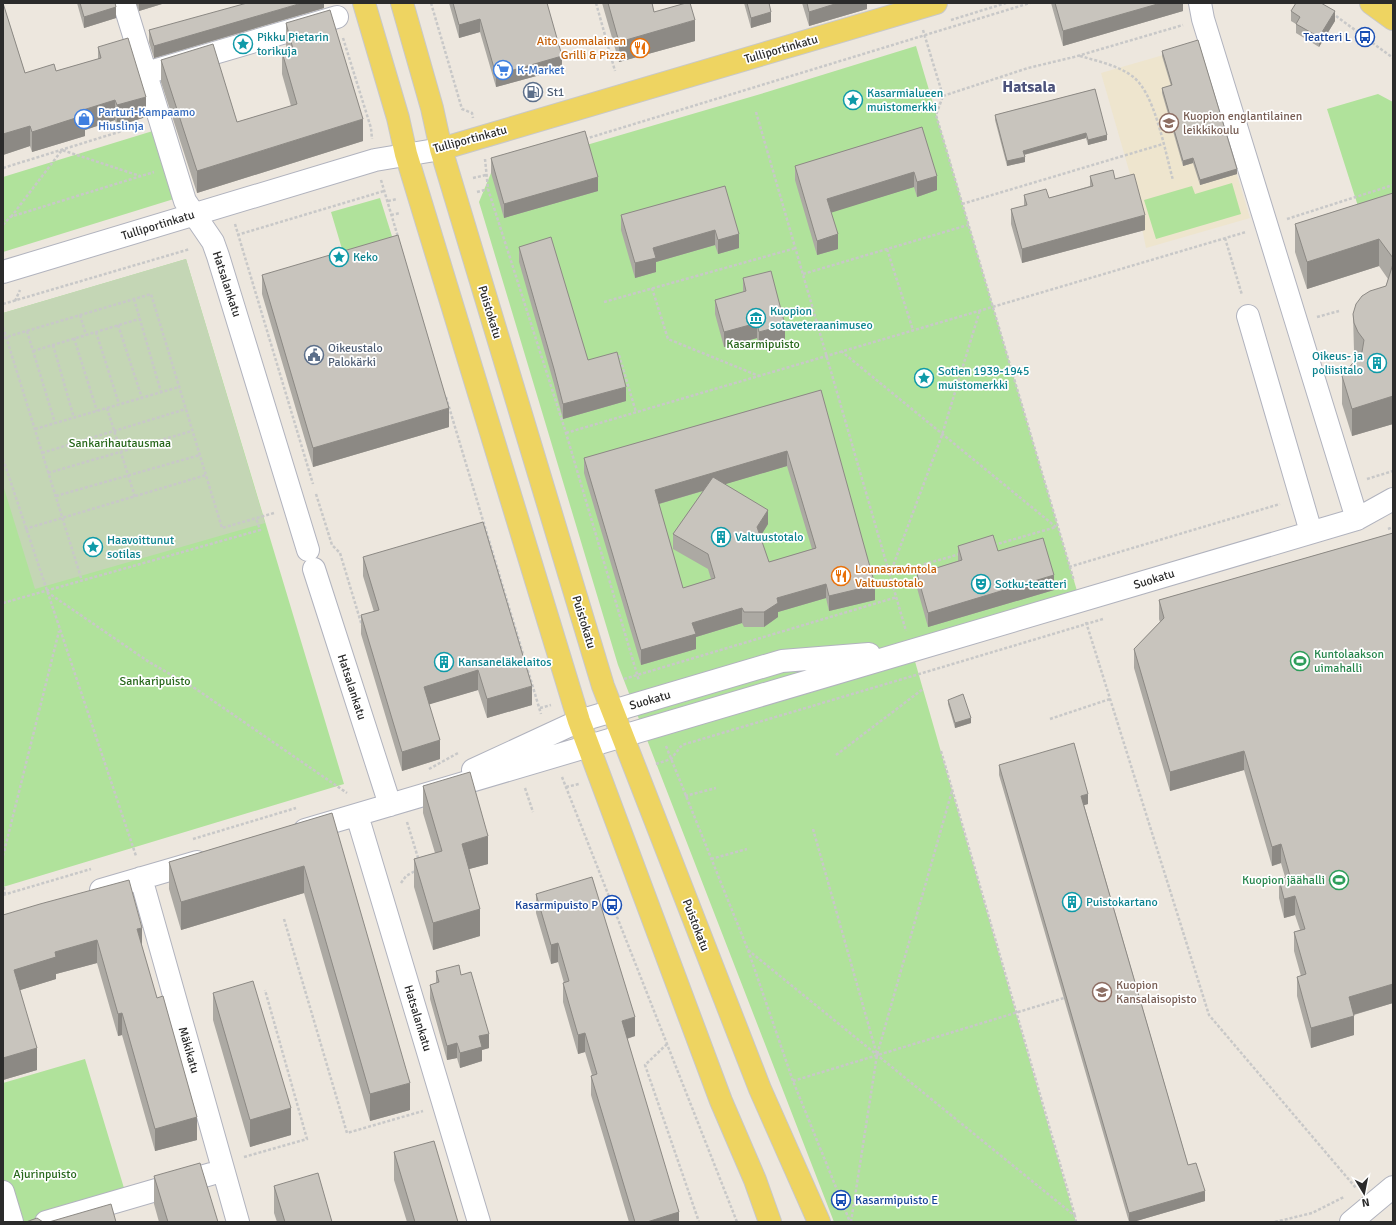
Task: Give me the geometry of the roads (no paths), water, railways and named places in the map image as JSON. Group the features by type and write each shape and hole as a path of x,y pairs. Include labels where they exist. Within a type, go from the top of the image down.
{"main road":[{"path":"364,3 398,118 406,154 579,721 721,1101 755,1180 770,1222"},
{"name":"Puistokatu","path":"402,3 432,108 441,149 603,686 614,710 760,1089 819,1222"},
{"name":"Tulliportinkatu","path":"441,149 890,10 936,3"},
{"path":"1371,3 1393,18"}],"street":[{"name":"Hatsalankatu","path":"124,3 185,201 213,242 218,256 296,506 311,560 383,782 399,808"},
{"path":"1201,11 1357,519"},
{"path":"146,73 337,17"},
{"name":"Tulliportinkatu","path":"3,272 375,160 441,149"},
{"path":"1248,316 1311,532"},
{"name":"Suokatu","path":"284,836 357,815 399,808 588,747 1357,519 1393,498"},
{"name":"Suokatu","path":"399,808 579,721 614,710 782,661 912,651"},
{"name":"Hatsalankatu","path":"357,815 479,1222"},
{"path":"84,895 215,856"},
{"name":"Mäkikatu","path":"141,878 238,1222"},
{"path":"46,1222 211,1174"},
{"path":"1351,1222 1393,1187"},
{"path":"3,1192 12,1222"}],"place":[{"name":"Teatteri L","path":"1365,37"},
{"name":"Pikku Pietarin torikuja","path":"243,44"},
{"name":"Aito suomalainen Grilli & Pizza","path":"640,48"},
{"name":"K-Market","path":"503,70"},
{"name":"St1","path":"533,92"},
{"name":"Kasarmialueen muistomerkki","path":"853,100"},
{"name":"Parturi-Kampaamo Hiuslinja","path":"84,119"},
{"name":"Kuopion englantilainen leikkikoulu","path":"1169,123"},
{"name":"Keko","path":"339,257"},
{"name":"Kuopion sotaveteraanimuseo","path":"756,318"},
{"name":"Oikeustalo Palokärki","path":"314,355"},
{"name":"Oikeus- ja poliisitalo","path":"1377,363"},
{"name":"Sotien 1939-1945 muistomerkki","path":"924,378"},
{"name":"Valtuustotalo","path":"721,537"},
{"name":"Haavoittunut sotilas","path":"93,547"},
{"name":"Lounasravintola Valtuustotalo","path":"841,576"},
{"name":"Sotku-teatteri","path":"981,584"},
{"name":"Kuntolaakson uimahalli","path":"1300,661"},
{"name":"Kansaneläkelaitos","path":"444,662"},
{"name":"Kuopion jäähalli","path":"1339,880"},
{"name":"Puistokartano","path":"1072,902"},
{"name":"Kasarmipuisto P","path":"612,905"},
{"name":"Kuopion Kansalaisopisto","path":"1102,992"},
{"name":"Kasarmipuisto E","path":"841,1200"}],"district":[{"name":"Hatsala","path":"1029,86"}],"park label":[{"name":"Kasarmipuisto","path":"763,344"},
{"name":"Sankarihautausmaa","path":"120,443"},
{"name":"Sankaripuisto","path":"155,681"},
{"name":"Ajurinpuisto","path":"45,1174"}]}
